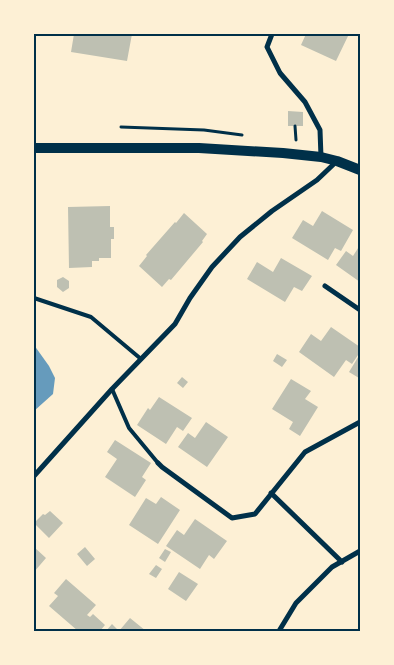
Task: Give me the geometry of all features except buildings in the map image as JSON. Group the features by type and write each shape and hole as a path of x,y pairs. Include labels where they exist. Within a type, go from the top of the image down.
{"main road":[{"path":"34,148 199,148 283,153 321,157 338,161 360,170"}],"street":[{"path":"271,34 267,47 280,73 305,102 320,130 321,157"},
{"path":"34,476 112,389 175,324 207,274 240,236 317,180 338,161"},
{"path":"325,286 360,310"},
{"path":"158,462 162,467 232,518 255,514 305,452 360,422"},
{"path":"271,493 342,562"},
{"path":"279,631 296,603 332,567 360,551"}],"lane":[{"path":"34,298 91,317 141,359"},
{"path":"112,389 129,428 158,462"}],"path":[{"path":"295,126 296,140 320,142"},
{"path":"121,127 204,130 249,136"}],"water":[{"path":"34,345 55,378 53,394 34,411"}]}
